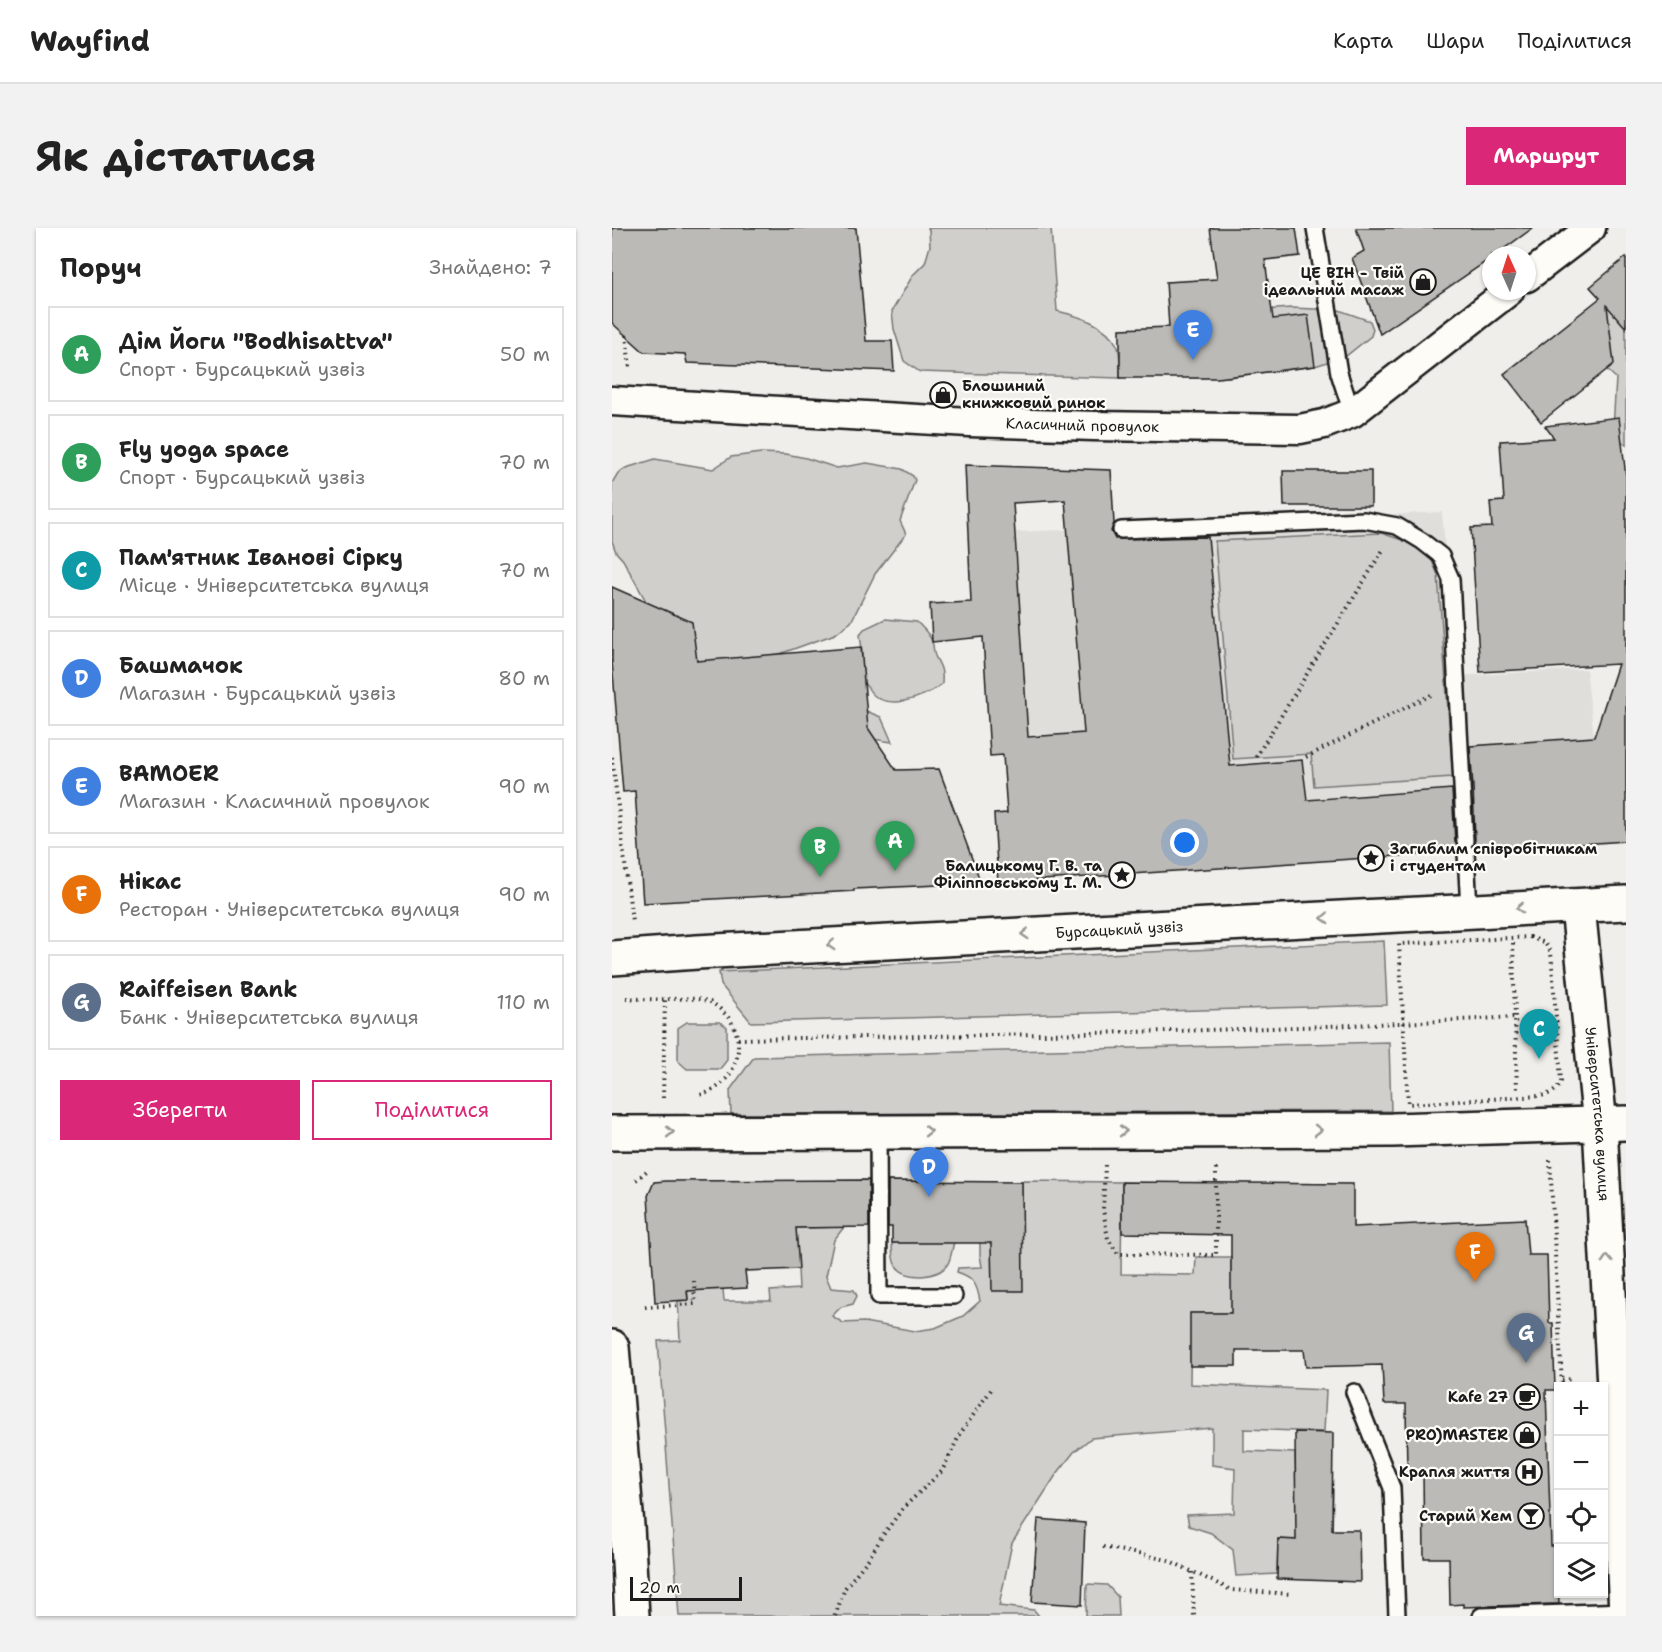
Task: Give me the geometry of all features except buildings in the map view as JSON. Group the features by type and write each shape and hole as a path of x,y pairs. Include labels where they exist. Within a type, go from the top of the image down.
{"street":[{"path":"1536,270 1591,228"},
{"name":"Класичний провулок","path":"612,401 969,422 1300,429 1324,424 1352,413 1497,300"},
{"name":"Бурсацький узвіз","path":"612,958 1626,903"},
{"name":"Університетська вулиця","path":"1578,907 1613,1124 1626,1611"},
{"path":"612,1133 1392,1130 1613,1124"},
{"path":"612,1347 632,1616"}],"lane":[{"path":"1314,228 1339,374 1352,413"},
{"path":"1121,530 1364,520 1397,526 1441,556 1451,579 1469,910"},
{"path":"878,1131 879,1296 954,1296"},
{"path":"1354,1392 1392,1488 1397,1616"},
{"path":"1482,1616 1626,1611"}],"path":[{"path":"626,335 630,368"},
{"path":"1256,757 1397,526"},
{"path":"1306,757 1456,683"},
{"path":"612,757 633,922"},
{"path":"1399,944 1408,1104 1539,1096"},
{"path":"1514,949 1518,1098"},
{"path":"626,998 695,999 710,1002 723,1011 733,1024 738,1039 738,1055 733,1071 722,1084 708,1093 692,1097"},
{"path":"665,999 663,1098 672,1097"},
{"path":"738,1039 1016,1035 1404,1023 1515,1017"},
{"path":"1550,1157 1562,1380 1573,1379"},
{"path":"1106,1161 1103,1209 1108,1239 1118,1254 1129,1255 1216,1255 1216,1162"},
{"path":"645,1307 695,1304 694,1281"},
{"path":"835,1616 845,1588 869,1558 903,1508 942,1471 960,1434 993,1387"},
{"path":"1103,1547 1168,1560 1231,1590 1291,1594"},
{"path":"1192,1572 1194,1616"}],"shaded area":[{"path":"928,228 1051,228 1057,311 1091,322 1112,338 1119,352 1120,378 920,372 904,361 894,329 892,311 913,275 925,263 930,246"},
{"path":"1612,306 1626,323 1626,445 1613,429 1616,378 1595,359 1596,309"},
{"path":"1291,308 1339,310 1370,321 1373,329 1371,336 1346,356 1315,366 1229,377 1189,378 1176,373 1232,312"},
{"path":"761,453 786,454 837,468 867,463 902,469 915,480 900,521 906,534 875,574 851,622 835,634 763,660 695,689 623,560 616,552 612,541 612,483 618,473 626,468 655,459 713,469 731,457"},
{"path":"1442,512 1456,676 1586,669 1594,737 1601,843 1039,880 1016,532"},
{"path":"1381,533 1405,541 1430,556 1438,575 1453,777 1314,786 1311,754 1233,759 1215,541"},
{"path":"885,619 917,622 926,631 941,669 942,684 925,694 904,701 894,702 875,696 863,679 860,634 864,629"},
{"path":"866,711 881,717 892,742 853,736"},
{"path":"1384,941 1387,1005 751,1022 721,985 719,972"},
{"path":"687,1022 720,1022 727,1027 727,1060 720,1069 687,1069 678,1061 678,1028"},
{"path":"1389,1042 1391,1111 731,1114 730,1090 754,1057"},
{"path":"1022,1181 1122,1182 1121,1274 1195,1275 1196,1257 1231,1257 1231,1275 1304,1313 1191,1313 1190,1384 1326,1390 1324,1432 1244,1429 1244,1451 1295,1453 1296,1490 1333,1490 1332,1541 1278,1539 1277,1574 1236,1576 1233,1550 1211,1533 1189,1526 1187,1515 1234,1513 1235,1468 1212,1465 1212,1428 1091,1438 1074,1452 1056,1475 1012,1543 999,1606 1034,1610 1039,1616 679,1616 658,1341 680,1340 678,1301 688,1300 687,1273 723,1289 724,1301 771,1301 770,1291 799,1289 796,1228 844,1227 834,1240 826,1276 831,1288 854,1290 857,1296 853,1304 841,1307 832,1316 843,1323 864,1322 915,1331 935,1328 963,1316 980,1301 974,1282 957,1272 958,1268 982,1267 980,1225 1022,1225"},
{"path":"954,1242 948,1263 936,1273 922,1276 907,1274 896,1266 894,1261 892,1243"},
{"path":"1087,1584 1107,1585 1118,1597 1119,1616 1086,1616"}],"place":[{"name":"ЦЕ ВІН - Твій ідеальний масаж","path":"1423,282"},
{"name":"BAMOER","path":"1193,360"},
{"name":"Блошиний книжковий ринок","path":"943,395"},
{"name":"Загиблим співробітникам і студентам","path":"1371,858"},
{"name":"Дім Йоги \"Bodhisattva\"","path":"895,871"},
{"name":"Балицькому Г. В. та Філіпповському І. М.","path":"1122,875"},
{"name":"Fly yoga space","path":"820,877"},
{"name":"Пам'ятник Іванові Сірку","path":"1539,1059"},
{"name":"Башмачок","path":"929,1197"},
{"name":"Нікас","path":"1475,1282"},
{"name":"Raiffeisen Bank","path":"1526,1363"},
{"name":"Kafe 27","path":"1527,1397"},
{"name":"PRO)MASTER","path":"1527,1435"},
{"name":"Крапля життя","path":"1529,1472"},
{"name":"Старий Хем","path":"1531,1516"}]}
